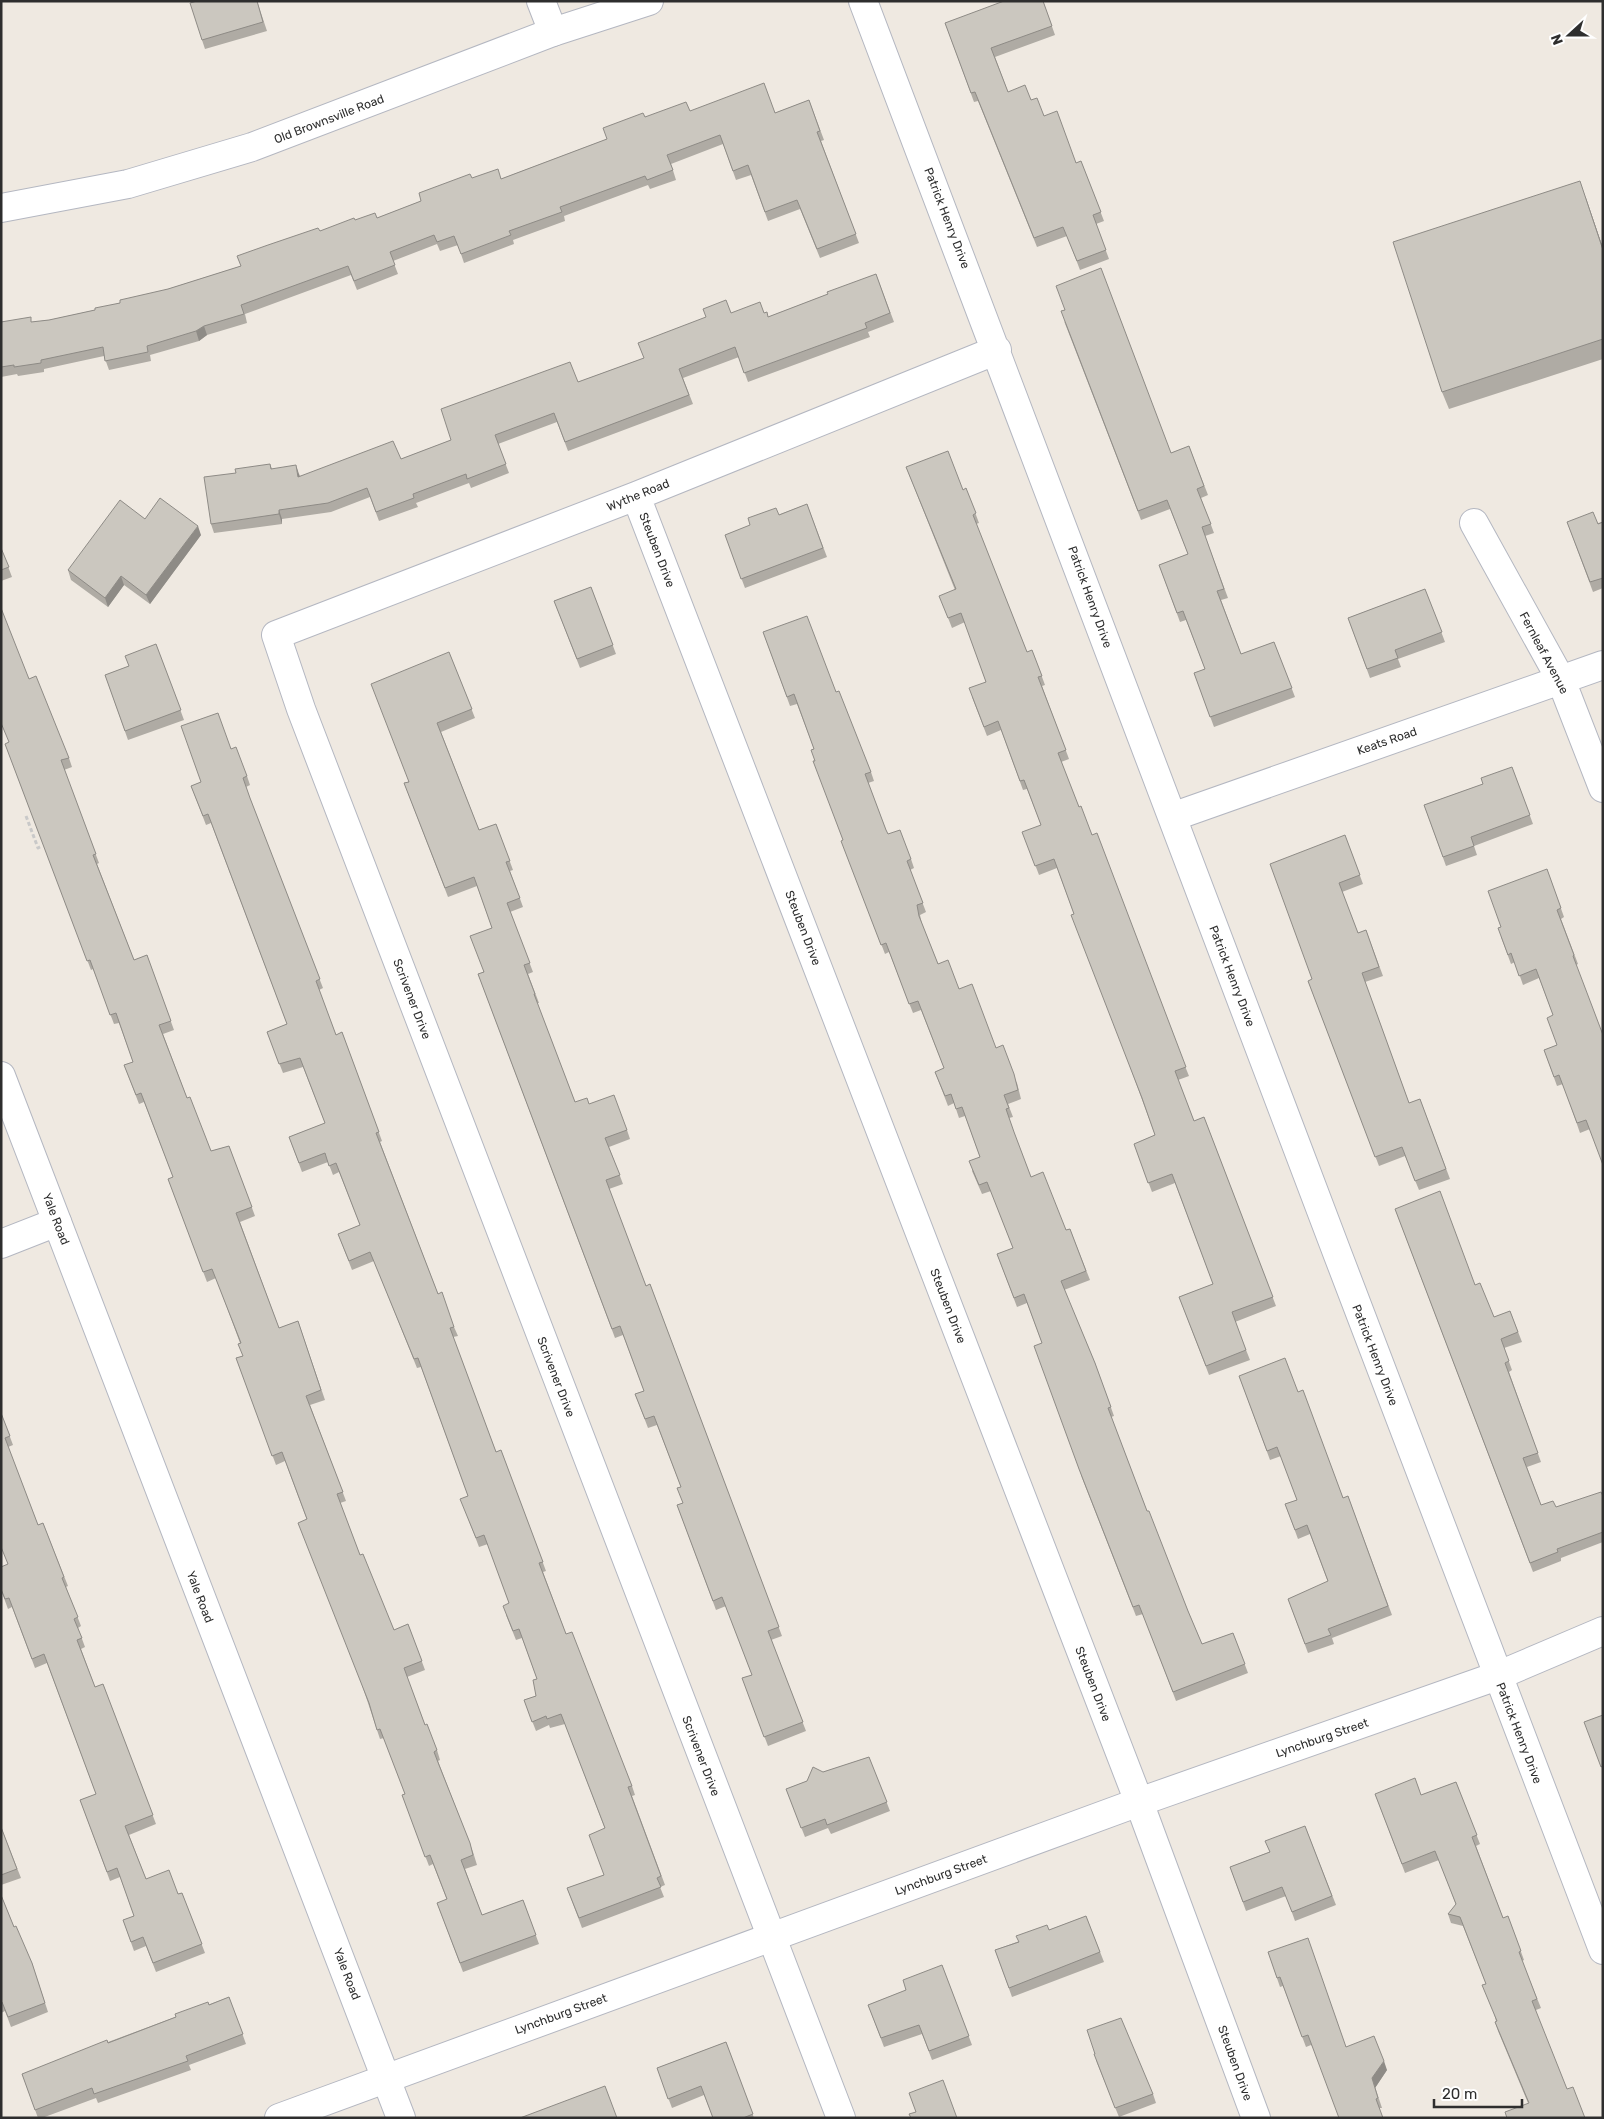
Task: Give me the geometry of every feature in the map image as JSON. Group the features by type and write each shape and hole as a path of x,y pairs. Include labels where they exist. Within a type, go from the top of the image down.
{"street":[{"path":"541,1 553,32"},
{"name":"Old Brownsville Road","path":"1,208 128,184 252,147 307,128 553,32 649,1"},
{"name":"Patrick Henry Drive","path":"863,1 998,350 1172,817 1497,1676 1603,1950"},
{"name":"Wythe Road","path":"276,635 636,496 998,350"},
{"name":"Steuben Drive","path":"636,496 1139,1802 1256,2118"},
{"name":"Fernleaf Avenue","path":"1474,523 1562,680 1603,788"},
{"name":"Scrivener Drive","path":"276,635 301,708 770,1938 841,2118"},
{"name":"Keats Road","path":"1172,817 1603,665"},
{"name":"Yale Road","path":"1,1076 401,2118"},
{"path":"1,1244 57,1222"},
{"name":"Lynchburg Street","path":"279,2118 1139,1802 1497,1676 1603,1631"}],"path":[{"path":"26,816 38,848 42,846"}],"building":[{"path":"197,1 257,1 263,22 202,40 190,3"},
{"path":"1004,1 1043,1 1052,26 991,48 1008,92 1025,85 1031,100 1037,98 1044,116 1057,111 1076,163 1081,161 1101,212 1093,215 1106,250 1077,261 1063,227 1034,238 975,92 971,93 945,23"},
{"path":"764,83 775,113 809,100 820,131 817,132 856,234 817,249 797,200 765,212 748,165 733,171 720,135 667,155 673,170 647,180 645,176 560,207 562,212 509,231 511,235 461,254 454,236 437,242 434,235 390,252 395,265 354,281 348,266 241,305 244,314 147,346 148,352 105,361 103,347 41,360 41,363 1,367 1,322 31,317 31,322 49,320 95,310 95,308 120,303 120,300 168,289 241,266 237,256 318,228 320,231 354,218 355,220 375,213 377,218 421,201 419,193 470,174 472,178 498,169 501,179 607,139 603,128 643,113 645,117 686,102 690,111"},
{"path":"1580,181 1603,250 1603,339 1442,392 1393,242"},
{"path":"1101,268 1171,453 1189,446 1204,486 1197,489 1211,524 1202,527 1224,589 1217,591 1241,654 1274,642 1292,688 1210,717 1194,673 1205,669 1183,611 1177,613 1159,565 1188,554 1167,500 1138,511 1061,311 1065,310 1056,286"},
{"path":"876,274 890,313 865,323 867,328 744,373 735,347 679,369 689,395 565,442 554,413 495,435 506,464 467,479 466,474 413,494 414,498 376,512 367,488 328,503 279,510 279,514 211,524 204,477 236,473 235,469 270,464 271,469 296,465 298,477 393,441 401,459 451,440 441,409 570,362 578,382 644,358 638,343 706,317 703,309 726,300 731,313 760,302 764,313 767,312 768,317"},
{"path":"948,451 963,490 966,488 976,513 973,515 1027,652 1032,650 1042,676 1038,677 1066,750 1058,753 1092,835 1097,833 1186,1067 1175,1071 1194,1121 1204,1117 1273,1297 1232,1312 1246,1350 1206,1366 1179,1297 1213,1284 1172,1174 1148,1183 1134,1144 1155,1135 1142,1098 1071,915 1074,914 1054,859 1035,866 1022,832 1041,825 1024,780 1020,781 998,721 984,727 969,688 986,682 961,613 948,618 939,596 956,589 906,467"},
{"path":"160,498 198,526 146,595 121,576 105,598 68,570 120,500 145,519"},
{"path":"807,504 823,548 741,579 725,535 750,525 748,518 776,508 779,515"},
{"path":"1593,512 1598,524 1603,522 1603,578 1590,582 1567,522"},
{"path":"1,548 9,567 1,570"},
{"path":"591,587 613,645 577,659 554,601"},
{"path":"1425,589 1442,632 1395,650 1398,658 1367,669 1348,618"},
{"path":"1,608 29,679 36,676 69,758 61,760 96,854 93,855 134,960 147,955 171,1021 159,1025 187,1098 190,1097 211,1151 229,1146 252,1207 236,1213 279,1328 298,1321 321,1390 306,1396 343,1492 337,1494 360,1555 363,1554 394,1630 408,1624 422,1661 404,1668 425,1725 427,1724 437,1750 434,1752 470,1843 473,1855 461,1860 482,1915 523,1900 536,1935 460,1963 437,1903 447,1899 430,1855 425,1857 402,1795 405,1794 380,1729 377,1730 369,1703 298,1523 307,1519 282,1452 272,1456 236,1358 243,1356 238,1344 241,1343 212,1269 203,1272 168,1179 173,1177 141,1093 136,1095 124,1065 133,1062 116,1013 110,1015 90,960 87,961 5,744 9,742 1,723"},
{"path":"807,616 836,692 839,691 871,772 865,774 886,830 888,834 900,830 911,859 907,861 923,903 917,905 919,916 938,964 948,960 959,989 972,984 996,1048 1003,1045 1018,1090 1004,1095 1009,1108 1006,1109 1014,1132 1031,1177 1043,1172 1066,1230 1070,1229 1086,1271 1061,1281 1095,1363 1111,1407 1108,1408 1147,1511 1149,1511 1188,1611 1202,1644 1233,1633 1245,1664 1173,1692 1139,1605 1133,1607 1079,1469 1034,1346 1042,1343 1024,1294 1014,1298 997,1254 1013,1248 987,1182 979,1185 969,1161 980,1157 962,1107 956,1109 951,1094 945,1096 935,1072 944,1068 918,1001 909,1004 886,943 881,945 813,761 815,761 811,750 814,749 794,694 787,697 763,632"},
{"path":"156,644 181,710 125,731 105,675 129,666 125,656"},
{"path":"449,652 472,709 437,723 479,830 496,824 510,861 506,862 520,898 507,903 530,963 524,965 575,1102 587,1098 589,1104 614,1095 627,1130 605,1138 620,1175 606,1180 646,1286 650,1284 779,1627 768,1631 803,1722 764,1737 742,1678 752,1675 722,1597 713,1601 677,1505 683,1503 677,1488 681,1487 654,1416 645,1419 635,1394 644,1391 620,1326 612,1329 478,974 484,972 470,936 492,928 474,877 445,888 404,783 409,782 371,684"},
{"path":"218,713 231,749 236,747 247,776 243,778 320,979 316,981 336,1035 342,1032 379,1132 376,1133 438,1294 442,1292 454,1327 450,1328 496,1452 501,1450 543,1562 539,1563 566,1634 572,1632 632,1786 628,1787 661,1876 657,1878 661,1887 579,1918 567,1888 604,1875 589,1835 605,1828 561,1714 547,1719 546,1716 532,1722 524,1700 536,1696 533,1680 537,1679 519,1629 513,1631 503,1606 509,1603 484,1535 476,1538 460,1499 468,1496 418,1358 414,1359 370,1252 349,1261 338,1234 360,1225 336,1163 329,1166 325,1153 299,1163 289,1137 325,1123 300,1058 279,1064 267,1032 287,1024 208,814 203,816 191,786 201,782 181,726"},
{"path":"1512,767 1530,815 1471,837 1474,846 1443,857 1424,805 1483,784 1481,778"},
{"path":"1345,835 1360,875 1339,883 1358,933 1366,930 1379,967 1362,973 1409,1103 1420,1099 1446,1169 1415,1181 1402,1147 1375,1157 1308,981 1312,979 1270,864"},
{"path":"1547,869 1561,908 1557,910 1603,1035 1603,1165 1586,1120 1577,1123 1559,1075 1554,1077 1544,1050 1557,1045 1547,1018 1553,1015 1536,969 1519,976 1511,953 1508,955 1498,928 1501,927 1488,891"},
{"path":"1440,1191 1475,1285 1480,1283 1494,1317 1510,1311 1518,1332 1501,1339 1509,1361 1505,1363 1538,1453 1523,1458 1541,1505 1553,1501 1556,1507 1601,1492 1603,1496 1603,1532 1557,1549 1558,1552 1530,1563 1395,1209"},
{"path":"1285,1358 1298,1392 1303,1390 1343,1498 1348,1496 1388,1606 1328,1629 1331,1635 1305,1644 1288,1599 1328,1581 1307,1525 1295,1530 1285,1504 1297,1500 1277,1447 1267,1451 1239,1376"},
{"path":"1,1413 10,1436 5,1438 38,1525 43,1523 78,1617 74,1619 82,1638 77,1640 95,1687 103,1684 153,1815 125,1826 146,1879 169,1870 178,1894 182,1893 202,1944 153,1963 143,1937 131,1942 123,1920 134,1916 117,1868 107,1872 80,1800 96,1794 44,1654 32,1659 9,1598 5,1599 1,1589 1,1567 8,1564 1,1547"},
{"path":"1603,1715 1603,1766 1601,1767 1584,1722"},
{"path":"869,1757 887,1802 827,1825 825,1819 801,1828 786,1789 807,1781 813,1767 823,1772"},
{"path":"1415,1778 1421,1795 1456,1782 1477,1835 1472,1837 1503,1918 1508,1916 1521,1951 1519,1952 1537,1999 1532,2001 1567,2089 1573,2087 1585,2118 1507,2118 1505,2112 1529,2103 1495,2022 1497,2021 1482,1985 1486,1984 1460,1917 1448,1914 1456,1904 1435,1851 1402,1864 1375,1794"},
{"path":"1305,1826 1332,1896 1292,1912 1282,1887 1243,1902 1230,1867 1270,1852 1265,1841"},
{"path":"1,1827 17,1869 1,1875"},
{"path":"1,1895 32,1963 45,2003 8,2017 1,2002"},
{"path":"1086,1916 1100,1952 1009,1988 995,1950 1019,1942 1016,1936 1047,1925 1049,1930"},
{"path":"1308,1938 1346,2047 1374,2036 1384,2061 1372,2078 1378,2098 1376,2099 1383,2118 1339,2118 1308,2035 1302,2037 1280,1977 1277,1978 1268,1952"},
{"path":"942,1965 969,2036 929,2051 919,2025 881,2038 868,2005 906,1990 903,1980"},
{"path":"229,1997 243,2034 186,2056 188,2061 94,2094 92,2088 35,2110 22,2074 107,2040 108,2043 176,2017 175,2014 208,2002 209,2005"},
{"path":"1121,2018 1153,2094 1115,2108 1094,2054 1087,2030"},
{"path":"726,2042 753,2114 743,2118 713,2118 701,2086 668,2099 657,2068"},
{"path":"943,2080 957,2118 911,2118 909,2114 916,2112 909,2093"},
{"path":"605,2086 617,2118 520,2118"}]}
